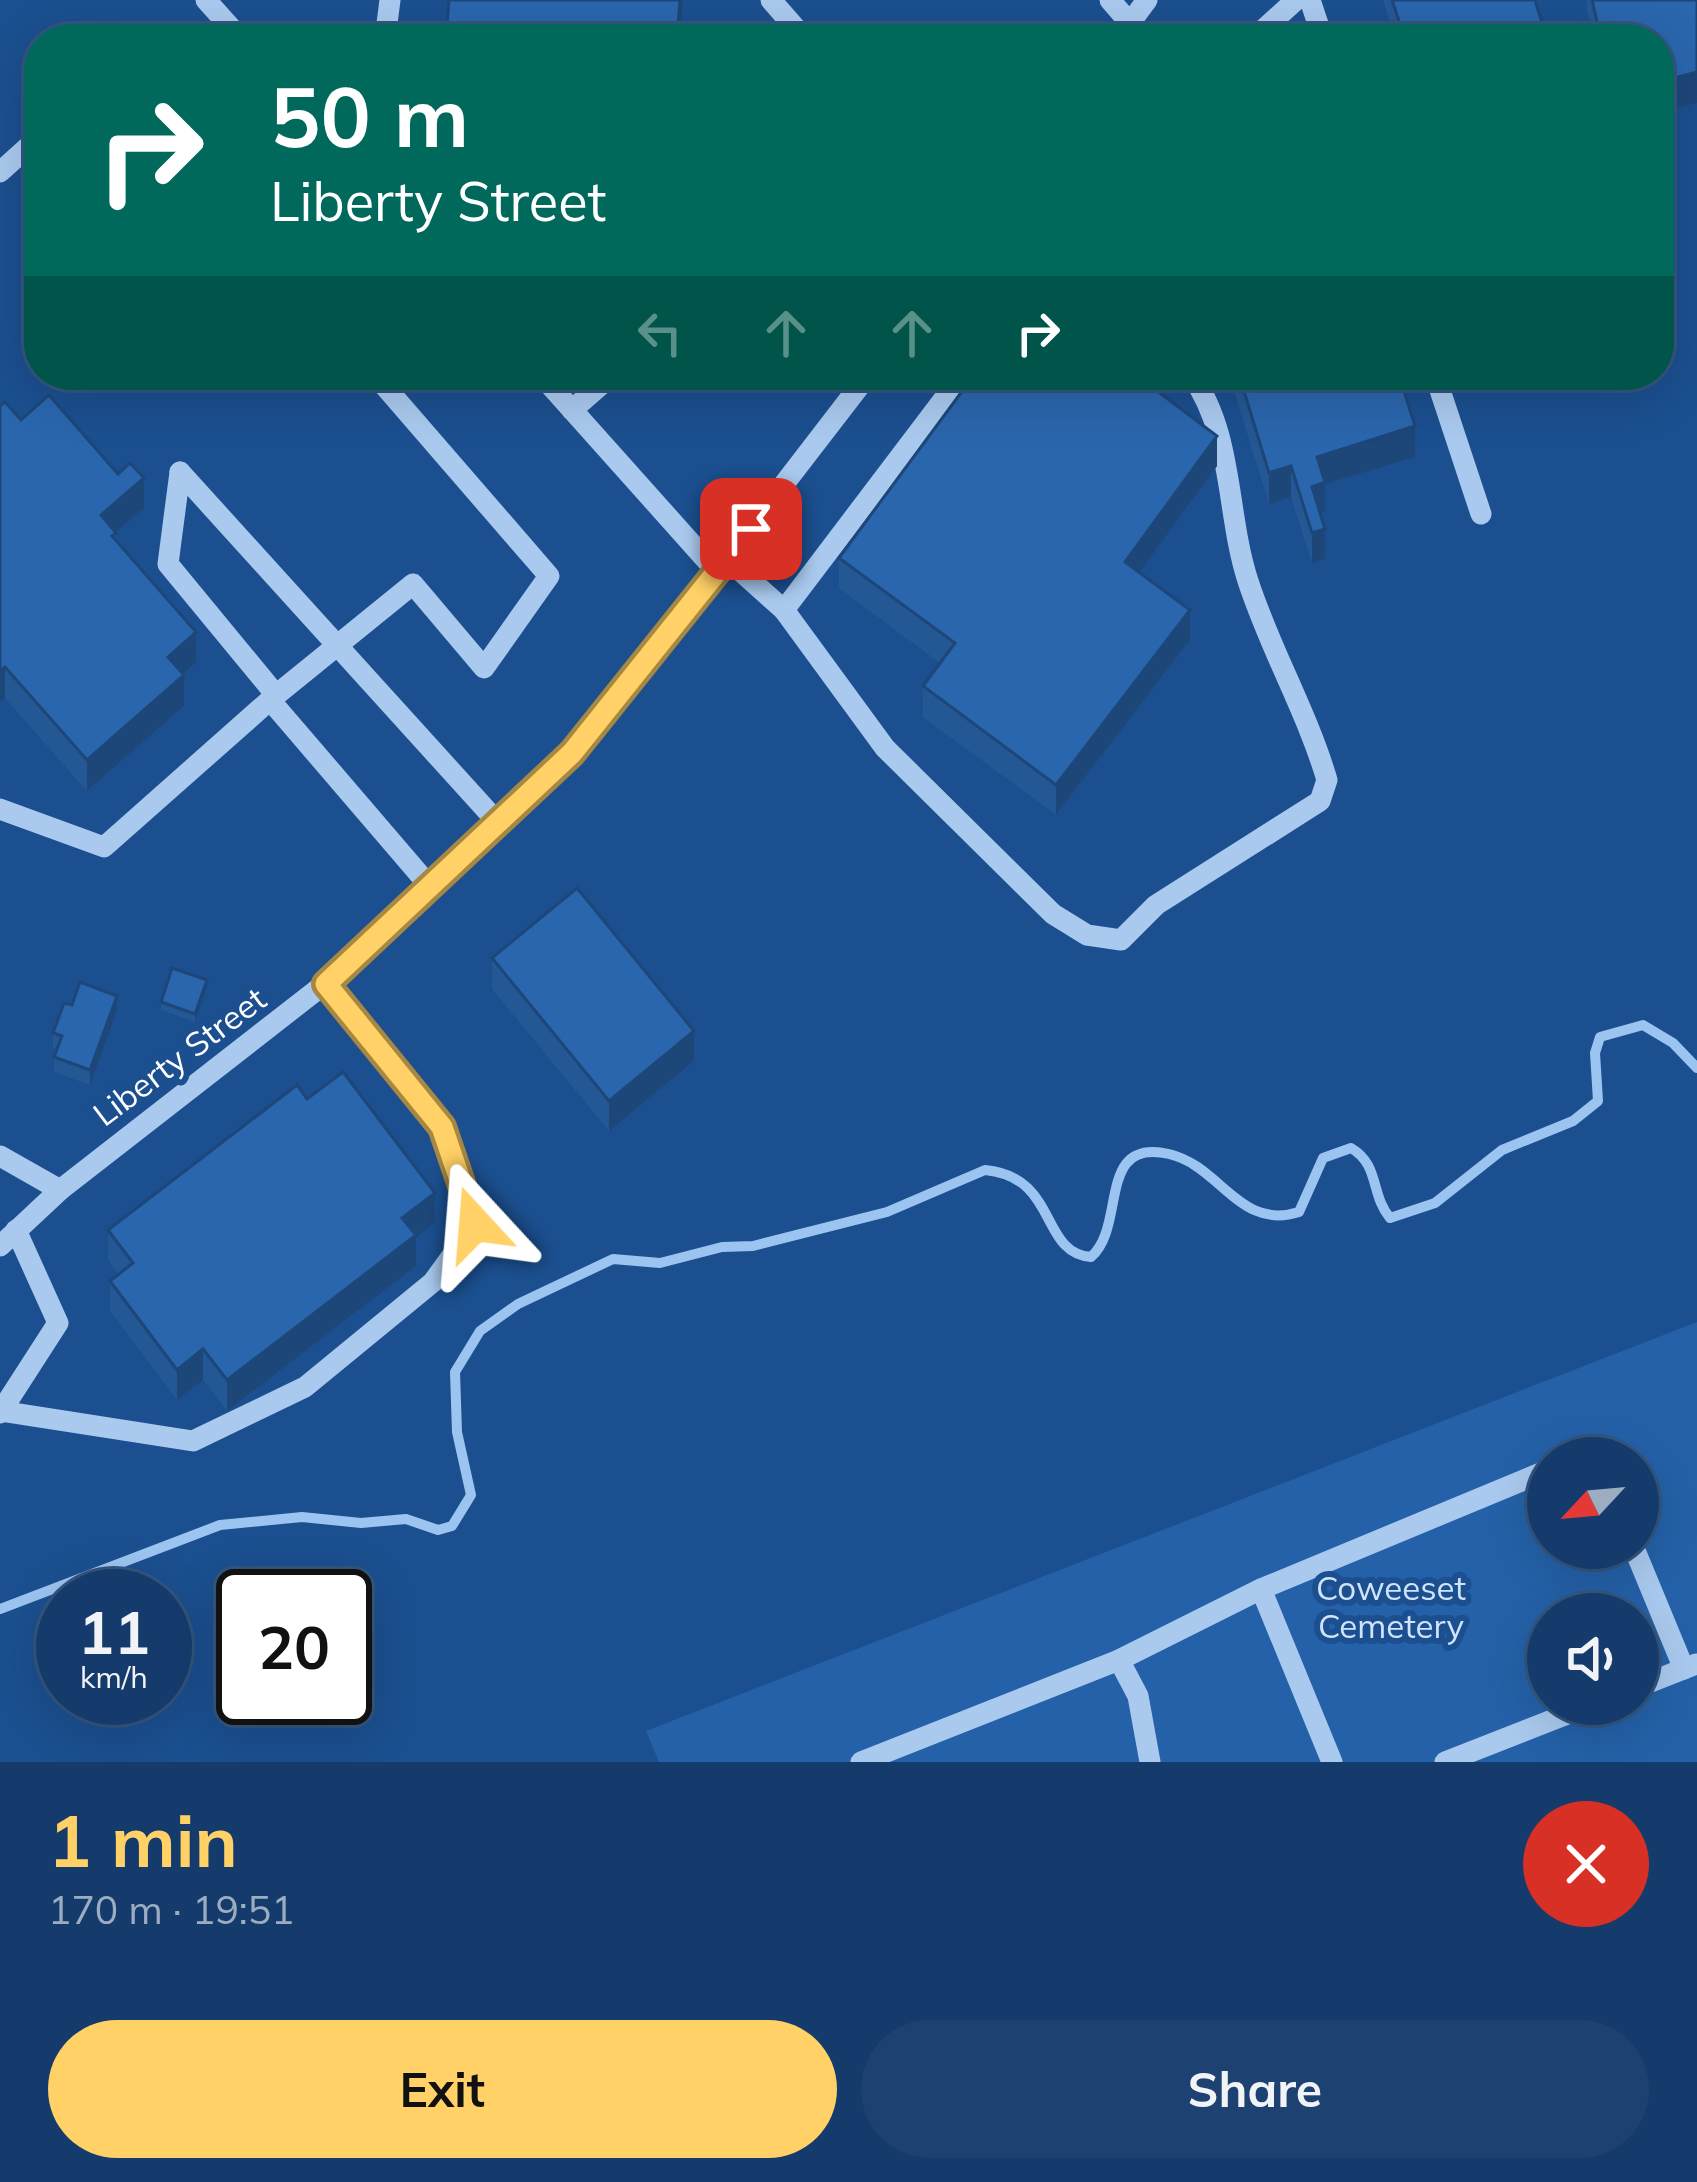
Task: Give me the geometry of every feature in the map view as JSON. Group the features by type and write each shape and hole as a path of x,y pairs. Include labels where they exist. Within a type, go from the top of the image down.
{"street":[{"path":"206,0 228,24"},
{"path":"770,0 792,24"},
{"path":"1269,24 1295,0"},
{"path":"0,172 24,150"},
{"path":"0,809 104,847 273,698 413,584 484,668 549,576 388,390"},
{"path":"554,390 722,565 784,610 885,748 1053,914 1087,935 1121,940 1156,905 1320,801 1327,780 1245,574 1234,496 1202,390"},
{"path":"572,410 595,390"},
{"name":"Liberty Street","path":"8,1238 60,1190 326,984 572,753 856,390"},
{"path":"784,610 951,390"},
{"path":"1440,390 1481,514"},
{"path":"432,889 168,564 180,472 500,824"},
{"path":"8,1238 58,1323 1,1412 193,1441 305,1387 433,1282 475,1224 442,1127 326,984"},
{"path":"0,1156 60,1190"},
{"path":"861,1762 1119,1660 1261,1589 1527,1479"},
{"path":"1644,1569 1691,1666 1659,1679"},
{"path":"1261,1589 1332,1762"},
{"path":"1119,1660 1138,1696 1150,1762"},
{"path":"1445,1762 1540,1725"}],"green space":[{"name":"Coweeset Cemetery","path":"1697,1322 1697,1762 659,1762 646,1731"}],"building":[{"path":"449,0 680,0 678,24 447,24"},
{"path":"1392,0 1535,0 1542,24 1400,24"},
{"path":"1592,0 1697,0 1697,72 1674,78 1674,24 1598,24"},
{"path":"963,390 1156,390 1217,436 1125,562 1190,610 1056,785 923,686 955,643 839,558"},
{"path":"1244,390 1404,390 1415,426 1317,457 1325,482 1312,487 1325,529 1312,533 1291,466 1269,473"},
{"path":"49,395 118,474 130,463 144,478 101,515 116,533 112,536 196,632 168,657 184,675 87,760 5,667 0,671 0,406 5,402 21,420"},
{"path":"577,888 694,1031 609,1101 492,958"},
{"path":"172,968 207,980 195,1014 161,1002"},
{"path":"80,982 117,996 90,1070 54,1057 62,1036 53,1033 64,1003 72,1005"},
{"path":"343,1072 435,1193 402,1218 416,1235 227,1380 203,1349 177,1370 110,1281 133,1263 108,1230 297,1085 307,1099"}],"waterway":[{"path":"0,1609 220,1525 302,1517 361,1523 406,1519 438,1530 452,1526 471,1495 457,1432 455,1372 480,1331 518,1304 613,1259 660,1263 722,1247 753,1246 887,1212 985,1170 1025,1186 1063,1243 1091,1257 1102,1243 1122,1171 1131,1159 1146,1152 1187,1161 1245,1205 1278,1215 1299,1212 1323,1158 1351,1148 1367,1163 1390,1218 1435,1203 1502,1150 1573,1121 1598,1101 1595,1053 1600,1037 1643,1025 1673,1043 1697,1068"}],"route":[{"path":"475,1224 442,1127 326,984 572,753 751,529"}]}
